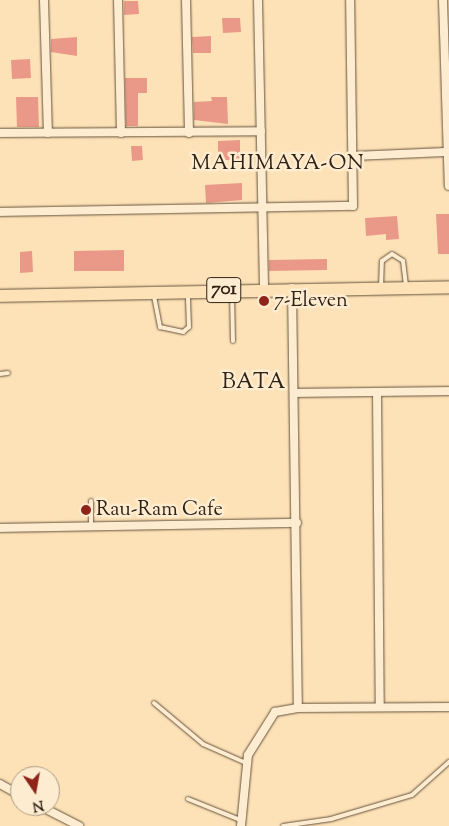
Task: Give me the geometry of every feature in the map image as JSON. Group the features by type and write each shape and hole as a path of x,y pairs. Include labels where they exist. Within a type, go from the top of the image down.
{"main road":[{"name":"701","path":"0,296 264,288 449,287"}],"street":[{"path":"44,0 48,133"},
{"path":"118,0 121,133"},
{"path":"186,0 189,133"},
{"path":"258,0 264,288"},
{"path":"0,212 353,206 350,0"},
{"path":"443,0 449,186"},
{"path":"0,133 261,132"},
{"path":"352,156 448,152"},
{"path":"292,288 297,523 298,708"},
{"path":"295,393 449,391"},
{"path":"377,392 380,706"},
{"path":"0,528 297,523"},
{"path":"240,823 246,763 275,712 298,708 449,707"},
{"path":"60,816 79,826"}],"lane":[{"path":"380,288 382,261 392,254 403,262 406,288"},
{"path":"232,289 233,340"},
{"path":"154,292 160,328 183,332 189,327 188,291"},
{"path":"0,374 8,373"},
{"path":"91,501 92,526"},
{"path":"154,703 203,744 246,763"},
{"path":"283,826 331,819 412,795 449,762"},
{"path":"188,799 240,823"}],"building":[{"path":"124,1 138,1 139,14 124,15"},
{"path":"222,18 240,18 241,32 223,33"},
{"path":"211,36 211,53 193,53 192,37"},
{"path":"77,37 77,56 51,52 51,39"},
{"path":"30,59 31,78 12,79 11,60"},
{"path":"125,78 147,78 147,93 138,93 138,126 126,126"},
{"path":"16,97 38,97 39,127 17,127"},
{"path":"211,97 227,97 228,124 194,120 194,102 212,101"},
{"path":"240,140 240,160 218,160 218,141"},
{"path":"131,146 142,146 143,160 132,161"},
{"path":"242,183 242,200 206,203 205,185"},
{"path":"436,214 449,214 449,254 438,254"},
{"path":"397,216 399,239 386,240 386,234 366,236 365,218"},
{"path":"124,250 124,271 74,271 74,251"},
{"path":"32,251 33,272 20,273 20,252"},
{"path":"327,259 327,270 269,271 269,260"}],"place":[{"name":"7-Eleven","path":"264,301"},
{"name":"Rau-Ram Cafe","path":"86,510"}],"district":[{"name":"MAHIMAYA-ON","path":"278,164"},
{"name":"BATA","path":"254,384"}]}
